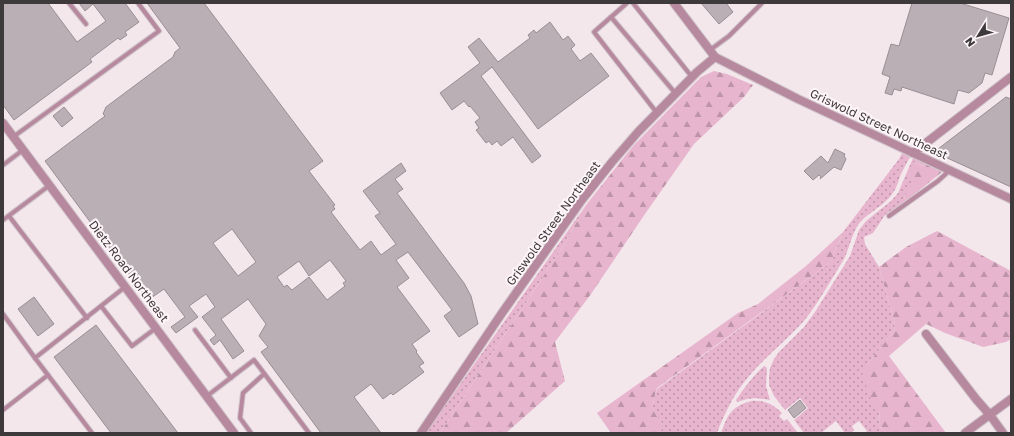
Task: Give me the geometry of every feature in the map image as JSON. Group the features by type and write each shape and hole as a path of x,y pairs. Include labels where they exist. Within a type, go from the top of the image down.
{"street":[{"path":"674,3 713,54"},
{"name":"Griswold Street Northeast","path":"421,433 581,200 638,132 692,78 713,54 798,99 1011,199"},
{"path":"913,153 1011,77"},
{"name":"Dietz Road Northeast","path":"3,123 234,433"},
{"path":"926,334 1003,433"},
{"path":"965,433 1011,399"}],"lane":[{"path":"69,3 86,24"},
{"path":"13,137 160,31 138,3"},
{"path":"627,3 594,32 658,113"},
{"path":"632,3 692,78"},
{"path":"713,54 762,3"},
{"path":"611,17 676,94"},
{"path":"3,157 5,164 23,150"},
{"path":"890,216 938,181 950,170"},
{"path":"3,220 50,185"},
{"path":"9,216 87,318"},
{"path":"35,358 87,318 125,286"},
{"path":"101,306 132,346 156,328"},
{"path":"3,314 92,433"},
{"path":"195,330 231,378"},
{"path":"207,396 254,360 309,433"},
{"path":"251,433 240,418 243,393 264,374"},
{"path":"3,410 48,375"}],"green space":[{"path":"714,71 727,74 753,85 744,97 694,144 591,294 555,342 565,381 506,433 440,433 564,245 586,205 633,146 701,77"},
{"path":"902,153 910,157 894,192 885,202 858,225 844,259 815,306 804,321 763,361 740,388 723,417 717,433 660,433 663,425 652,407 657,389 831,262 843,232"},
{"path":"913,158 927,165 924,166 914,162 912,179 914,183 904,197 906,201 885,215 873,233 864,237 865,244 879,267 895,324 894,331 867,365 880,409 879,426 886,433 865,433 867,431 859,421 852,426 854,430 851,433 845,433 836,421 821,433 804,433 794,420 808,408 800,398 785,410 774,396 769,385 770,368 779,352 804,327 815,312 850,256 859,230 866,221 891,201 898,193"},
{"path":"914,162 923,166 927,165 942,172 906,201 904,197 913,183 908,173"},
{"path":"586,205 564,245 440,433 426,433"},
{"path":"937,231 1011,271 1011,339 1006,342 983,347 945,333 926,324 889,356 946,433 886,433 879,426 880,409 873,405 862,375 867,365 894,331 895,324 879,267 906,247"},
{"path":"843,232 831,262 657,388 652,407 663,425 660,433 611,433 597,413 738,313 758,304 806,266"},
{"path":"764,366 767,369 766,386 770,400 756,398 737,402 736,400 745,387"},
{"path":"751,401 765,402 775,407 782,413 779,416 784,421 787,419 798,433 721,433 731,412 744,403"}],"building":[{"path":"3,3 48,3 77,42 106,21 93,4 85,11 79,3 125,3 139,22 125,32 127,35 120,40 118,38 90,59 92,62 14,120 3,105"},
{"path":"147,3 204,3 323,161 309,171 335,205 333,206 335,209 331,212 360,250 371,241 381,255 396,244 375,216 380,213 363,191 401,163 406,171 395,179 403,189 397,193 464,283 471,296 478,324 459,337 444,316 452,310 408,252 396,260 409,278 397,287 430,331 412,344 424,363 419,366 424,372 393,395 391,393 383,399 371,384 354,397 381,433 321,433 261,352 268,347 259,336 266,324 248,299 221,319 244,351 233,359 220,340 214,345 210,340 216,335 202,317 215,307 206,294 189,306 198,317 176,333 171,327 185,317 164,289 148,300 45,161 105,116 103,114 106,107 173,57 175,52 180,48","holes":["232,229 256,262 238,276 213,243","330,260 346,281 343,283 345,286 327,300 309,277 292,290 287,285 284,287 277,277 299,261 309,276"]},
{"path":"701,3 726,3 733,12 719,24"},
{"path":"912,3 960,3 1009,18 992,75 985,73 982,83 969,93 958,90 954,104 902,87 901,91 894,89 892,95 885,93 890,77 882,74 891,44 899,46"},
{"path":"550,22 563,40 568,36 575,45 571,49 580,61 591,53 609,76 538,129 492,67 481,76 541,156 532,163 513,137 501,146 497,141 492,145 489,141 486,143 476,130 479,128 475,122 480,118 470,106 469,107 464,101 452,110 440,93 480,63 468,47 479,38 498,62 530,38 528,35 534,30 536,33"},
{"path":"1006,97 1011,99 1011,187 934,152"},
{"path":"64,107 73,118 62,127 53,116"},
{"path":"835,149 845,154 844,156 846,159 841,170 834,167 820,179 821,177 819,175 813,180 804,171 821,156 828,163"},
{"path":"34,297 54,324 38,336 18,309"},
{"path":"96,325 178,433 111,433 54,357"},
{"path":"800,400 806,408 794,418 788,410"}]}
